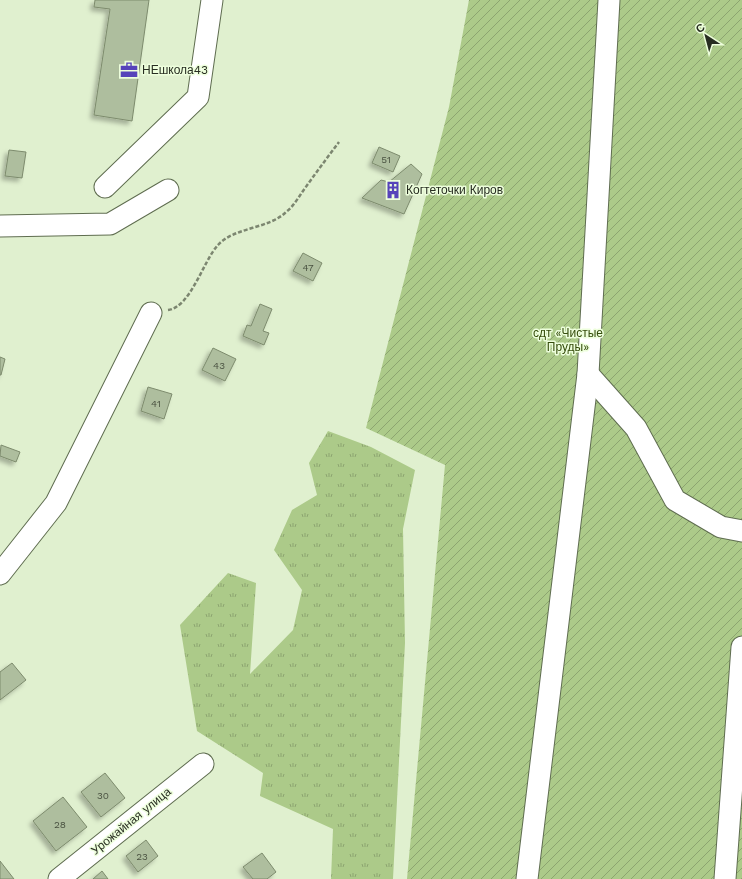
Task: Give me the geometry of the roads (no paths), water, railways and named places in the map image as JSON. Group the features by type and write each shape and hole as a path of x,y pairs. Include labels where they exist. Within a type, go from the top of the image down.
{"street":[{"path":"105,187 198,97 212,0"},
{"path":"527,879 588,374 609,0"},
{"path":"0,226 110,224 168,190"},
{"path":"0,574 56,503 151,313"},
{"path":"588,374 636,428 675,500 721,527 742,531"},
{"path":"725,879 742,647"},
{"name":"Урожайная улица","path":"59,879 203,764"}],"place":[{"name":"НЕшкола43","path":"129,70"},
{"name":"Когтеточки Киров","path":"393,190"}],"park label":[{"name":"сдт «Чистые Пруды»","path":"568,340"}]}
